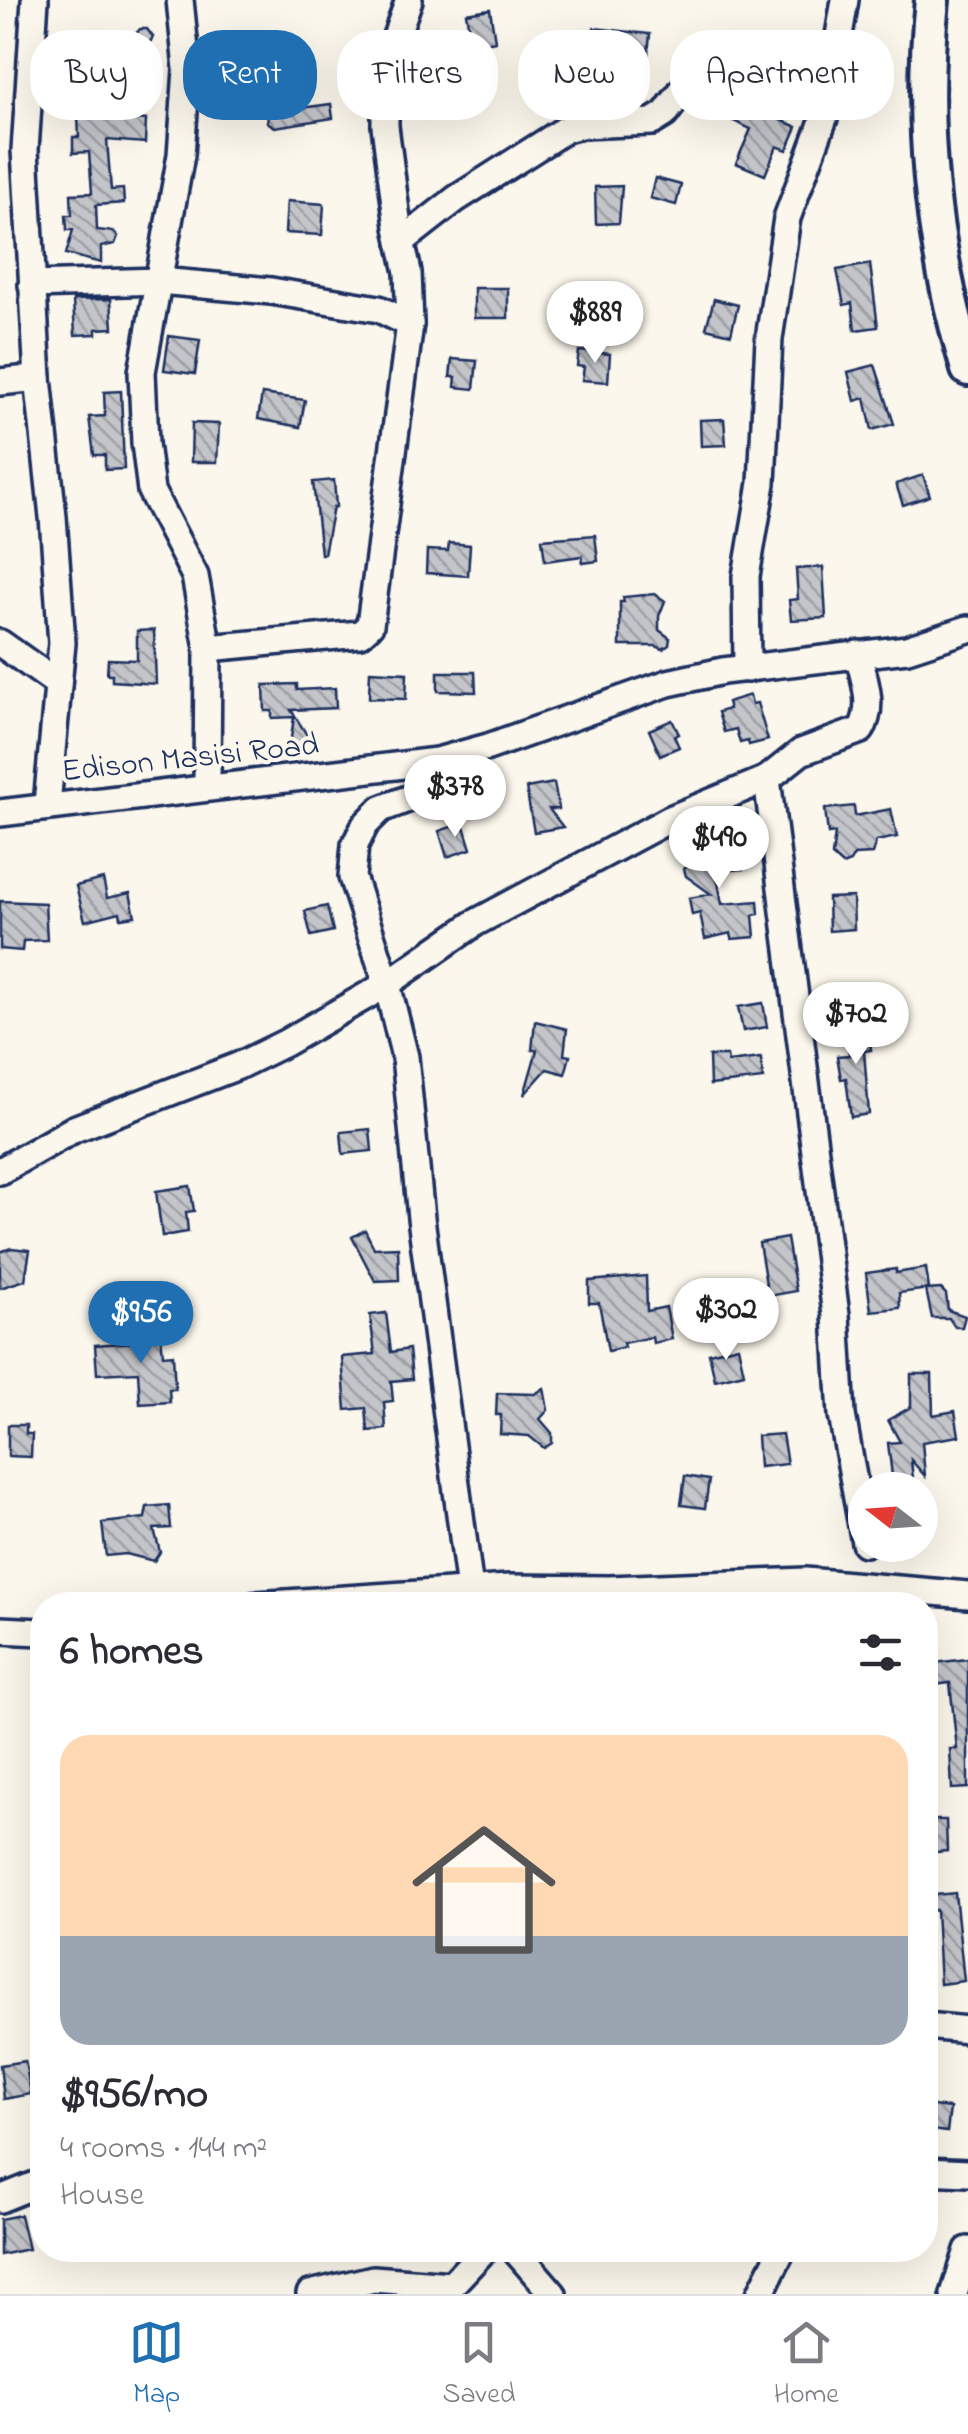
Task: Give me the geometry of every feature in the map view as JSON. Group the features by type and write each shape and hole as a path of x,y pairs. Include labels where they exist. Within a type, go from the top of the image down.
{"main road":[{"path":"932,0 926,132 933,214 968,369"}],"street":[{"path":"35,0 25,150 38,378 61,615 47,805"},
{"path":"180,0 187,69 182,138 142,372 151,492 196,576 208,648 207,787"},
{"path":"208,648 360,634 370,625 412,298 385,126 385,67 409,0"},
{"path":"839,30 845,0"},
{"path":"402,242 456,199 566,129 652,122 670,108"},
{"path":"747,668 745,594 762,483 768,339 787,218 821,120"},
{"path":"32,285 159,281 271,291 379,309 410,324"},
{"path":"0,382 38,378"},
{"name":"Edison Masisi Road","path":"0,813 437,760 488,748 668,683 747,668 907,649 968,629"},
{"path":"0,643 58,684"},
{"path":"0,1171 74,1129 264,1053 328,1021 508,906 670,819 767,779 802,752 861,730 869,717 858,654"},
{"path":"437,760 438,788 381,809 365,825 356,845 352,877 388,984 405,1057 423,1237 470,1590"},
{"path":"767,779 836,1316 842,1415 852,1472"},
{"path":"868,1562 872,1586"},
{"path":"441,1592 805,1581 936,1592"},
{"path":"938,1592 968,1595"},
{"path":"0,1630 30,1631"},
{"path":"938,2027 968,2030"},
{"path":"938,2171 968,2173"},
{"path":"0,2199 30,2187"},
{"path":"954,2294 968,2250"},
{"path":"310,2294 372,2279 447,2289 473,2262"},
{"path":"526,2262 552,2294"},
{"path":"760,2294 776,2262"}],"building":[{"path":"490,9 493,30 469,30 466,13"},
{"path":"331,104 333,118 275,127 267,122 317,120 317,106"},
{"path":"78,120 146,120 145,143 107,140 111,190 123,189 124,203 96,205 97,230 118,236 115,244 101,247 101,263 66,254 73,230 67,230 66,215 72,215 71,194 92,193 89,152 73,153 73,137 79,137"},
{"path":"731,120 781,120 797,127 787,150 777,146 765,175 736,163 751,129"},
{"path":"655,178 681,185 676,205 650,198"},
{"path":"622,186 619,223 596,224 595,187"},
{"path":"287,201 324,204 322,235 285,233"},
{"path":"870,264 878,327 855,330 852,303 844,305 837,270"},
{"path":"474,288 508,288 508,318 474,318"},
{"path":"111,299 113,328 75,335 73,300"},
{"path":"714,299 738,305 731,334 706,328"},
{"path":"169,336 200,340 195,374 164,370"},
{"path":"579,351 610,354 608,382 582,380 584,367 577,366"},
{"path":"452,359 477,361 474,389 455,387 456,377 450,377"},
{"path":"875,365 894,424 872,430 865,398 855,401 848,372"},
{"path":"121,391 124,469 105,470 105,455 94,455 89,417 105,416 104,392"},
{"path":"262,394 305,400 300,427 258,419"},
{"path":"724,419 726,445 701,446 700,420"},
{"path":"192,423 219,424 217,462 191,462"},
{"path":"923,475 930,496 903,505 896,484"},
{"path":"334,480 336,507 321,554 313,482"},
{"path":"595,535 598,561 583,563 582,556 545,561 542,539"},
{"path":"449,543 470,545 468,576 426,573 427,550 448,551"},
{"path":"823,567 826,618 791,620 789,600 798,599 796,569"},
{"path":"655,594 665,601 659,630 670,638 669,645 663,649 620,646 623,597"},
{"path":"154,630 156,684 112,681 112,674 107,674 108,659 137,660 137,631"},
{"path":"370,671 407,673 406,699 369,698"},
{"path":"438,672 475,672 476,692 438,691"},
{"path":"297,684 297,690 335,688 336,708 291,710 307,735 298,744 291,738 294,717 272,718 272,711 265,711 264,685"},
{"path":"750,695 752,704 757,703 768,740 749,745 748,741 740,743 736,729 724,732 718,712 729,709 727,702"},
{"path":"672,720 679,734 674,736 679,747 660,755 649,730"},
{"path":"554,783 559,809 549,809 563,827 534,832 526,788"},
{"path":"854,806 855,816 891,809 897,837 876,841 872,854 854,855 842,865 832,856 835,833 828,834 825,809"},
{"path":"463,823 471,849 447,857 439,831"},
{"path":"699,829 706,833 708,848 742,845 743,869 716,871 722,904 758,901 759,914 753,915 755,937 732,939 731,933 705,939 700,913 692,915 689,898 711,894 686,876 684,869 701,855 690,838"},
{"path":"103,879 107,898 130,893 135,916 121,918 120,912 85,921 76,886"},
{"path":"853,897 854,929 829,931 828,898"},
{"path":"0,901 45,903 47,940 23,941 22,951 0,949"},
{"path":"327,906 333,931 311,936 305,911"},
{"path":"763,1003 767,1027 743,1031 738,1007"},
{"path":"535,1021 567,1029 564,1055 570,1056 565,1074 547,1069 524,1095 537,1050 532,1050"},
{"path":"868,1021 871,1050 864,1051 869,1114 851,1117 846,1078 841,1079 837,1056 849,1055 847,1023"},
{"path":"709,1056 727,1056 728,1062 761,1058 763,1079 710,1085"},
{"path":"370,1129 372,1151 343,1154 341,1132"},
{"path":"190,1186 194,1211 186,1212 188,1232 162,1236 156,1191"},
{"path":"365,1230 374,1248 398,1247 399,1280 375,1281 352,1237"},
{"path":"787,1238 796,1291 768,1296 759,1243"},
{"path":"11,1248 30,1250 25,1280 0,1288 0,1252"},
{"path":"926,1268 929,1289 899,1293 900,1308 871,1311 866,1273"},
{"path":"646,1276 647,1311 666,1307 672,1339 653,1343 652,1337 623,1343 624,1347 608,1351 599,1303 589,1303 589,1281"},
{"path":"941,1289 946,1294 948,1310 965,1316 962,1327 955,1327 949,1318 932,1318 926,1290"},
{"path":"386,1313 391,1352 409,1349 412,1379 391,1381 393,1401 384,1402 386,1429 368,1431 366,1408 346,1410 342,1357 375,1354 370,1315"},
{"path":"161,1335 163,1355 173,1354 175,1389 169,1389 170,1402 140,1404 138,1372 97,1374 95,1345 135,1342 135,1338"},
{"path":"738,1346 744,1373 715,1380 709,1353"},
{"path":"911,1374 932,1374 933,1415 955,1411 959,1436 922,1442 925,1472 911,1460 912,1472 892,1472 888,1443 900,1442 888,1420 911,1407"},
{"path":"544,1388 548,1410 540,1419 552,1433 552,1443 544,1448 529,1436 500,1434 497,1393 535,1394"},
{"path":"8,1425 26,1425 26,1434 32,1434 31,1457 8,1456"},
{"path":"782,1434 787,1464 759,1467 757,1436"},
{"path":"685,1476 709,1480 705,1508 681,1505"},
{"path":"169,1505 171,1528 154,1529 160,1552 154,1561 126,1554 106,1556 102,1523 145,1518 147,1507"},
{"path":"968,1659 968,1788 952,1789 950,1749 957,1749 950,1683 938,1684 938,1662"},
{"path":"938,1820 946,1820 947,1851 938,1852"},
{"path":"955,1893 964,1981 940,1984 938,1895"},
{"path":"25,2061 30,2094 4,2099 0,2065"},
{"path":"938,2107 950,2108 947,2132 938,2131"},
{"path":"20,2215 28,2249 0,2255 0,2219"}]}
